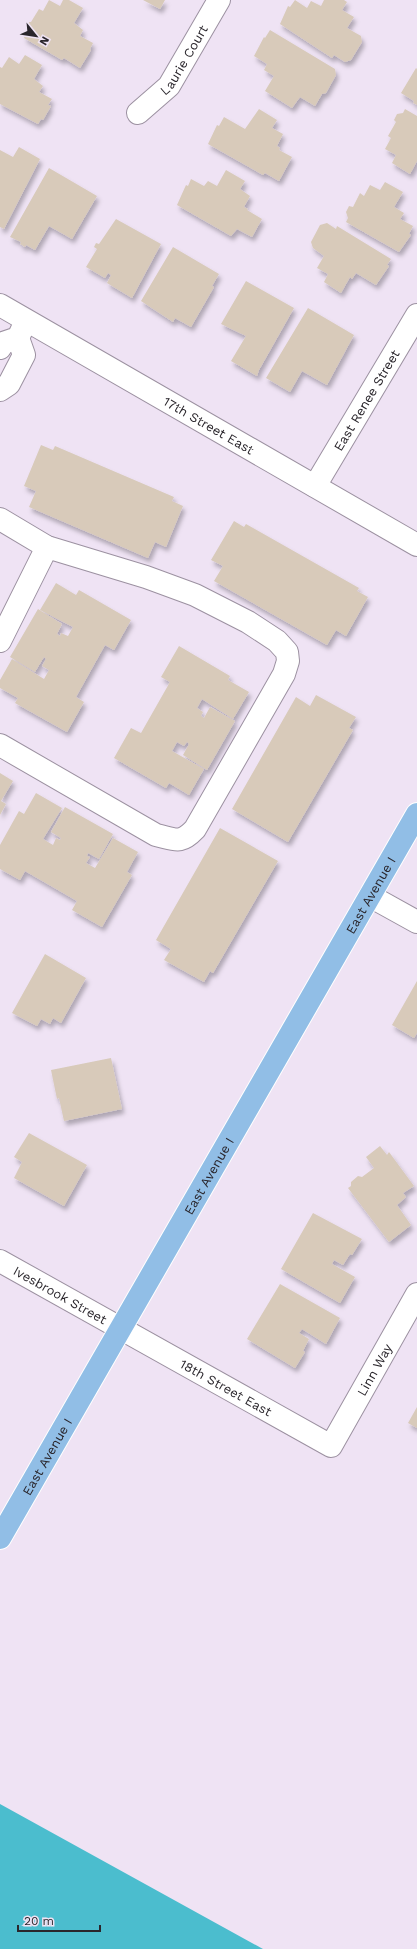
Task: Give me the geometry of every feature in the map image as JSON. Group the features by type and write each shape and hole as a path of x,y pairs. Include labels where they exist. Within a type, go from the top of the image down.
{"main road":[{"name":"East Avenue I","path":"0,1538 417,814"}],"street":[{"name":"Laurie Court","path":"138,113 169,86 220,0"},
{"name":"17th Street East","path":"0,305 15,335 315,486 417,545"},
{"name":"East Renee Street","path":"315,486 417,314"},
{"path":"0,390 8,384 24,355 15,335"},
{"path":"0,519 47,547 146,577 195,595 248,622 277,641 287,652 288,661 284,674 277,688 195,829 186,838 178,840 156,835 0,744"},
{"path":"0,641 47,547"},
{"path":"370,896 417,922"},
{"name":"Ivesbrook Street","path":"0,1261 122,1328"},
{"name":"Linn Way","path":"331,1446 417,1294"},
{"name":"18th Street East","path":"122,1328 331,1446"}],"water":[{"path":"0,1804 263,1949 0,1949"}],"building":[{"path":"49,0 60,6 63,0 69,0 83,8 74,23 83,30 80,36 93,43 90,49 91,50 80,68 64,58 62,60 24,38 29,22 31,22 39,9 43,11"},
{"path":"143,0 165,0 160,9"},
{"path":"295,0 307,8 311,1 321,6 324,0 344,0 347,2 342,10 354,17 347,28 361,36 362,42 351,60 345,62 334,55 332,58 280,24 288,6 290,7"},
{"path":"270,30 335,69 336,75 326,93 322,94 315,106 300,97 292,108 265,91 274,76 264,70 267,64 254,56 264,37 265,38"},
{"path":"25,55 42,65 34,79 43,86 39,92 52,99 48,105 51,106 43,120 41,119 38,124 0,104 0,67 2,68 9,57 19,64"},
{"path":"416,68 417,105 413,103 414,101 401,93"},
{"path":"259,109 277,120 272,128 283,134 277,146 280,148 279,150 292,157 279,181 265,173 263,175 208,144 217,125 219,126 224,117 245,129"},
{"path":"405,109 417,116 417,161 410,174 392,163 396,155 385,149 391,138 388,136 396,122 394,120 397,114 403,113"},
{"path":"19,147 40,159 4,229 0,227 0,150 13,157"},
{"path":"49,168 97,196 72,239 49,226 35,250 26,245 25,247 20,244 21,242 10,237"},
{"path":"226,170 245,181 240,189 250,196 244,207 262,219 252,237 237,229 231,236 177,205 186,185 188,186 191,179 204,186 208,181 217,186"},
{"path":"385,182 403,192 394,207 404,213 400,219 413,226 409,234 411,235 399,252 346,222 348,218 346,212 349,206 353,207 360,193 364,196 370,185 380,190"},
{"path":"116,219 161,244 132,298 107,283 111,275 108,273 105,278 86,267 97,249 94,247 96,243 99,244"},
{"path":"327,223 336,229 337,226 391,259 387,265 389,266 376,285 356,273 352,279 350,277 341,293 324,282 328,274 317,268 324,256 313,248 311,242 320,225"},
{"path":"173,247 219,274 212,286 214,287 191,327 175,318 173,322 141,301"},
{"path":"246,281 294,308 257,376 231,361 246,336 221,324"},
{"path":"308,308 354,335 327,385 302,371 290,392 266,378"},
{"path":"41,445 53,450 55,446 174,497 172,501 183,506 166,547 155,542 148,558 29,507 36,491 24,486"},
{"path":"234,521 244,527 246,524 359,588 357,591 368,597 346,636 336,630 327,645 214,581 223,566 211,560"},
{"path":"56,583 76,595 79,590 131,620 114,650 105,645 76,697 84,702 67,732 15,703 18,698 0,688 0,680 12,659 44,679 49,670 42,666 46,659 44,657 35,672 10,657 38,609 62,624 57,634 60,636 61,633 68,636 73,627 40,610"},
{"path":"179,646 230,676 228,680 249,692 233,719 202,699 197,708 203,712 201,716 204,718 210,707 235,721 207,770 183,755 189,744 187,742 184,746 177,742 172,751 204,769 189,795 169,783 166,788 114,758 131,728 141,733 170,682 161,677"},
{"path":"316,695 356,717 349,728 353,730 288,842 232,809 296,697 310,706"},
{"path":"0,773 13,781 1,801 6,804 0,815"},
{"path":"36,793 62,808 43,839 53,845 56,838 60,840 61,838 51,832 65,807 113,834 99,859 88,853 87,856 90,857 86,863 95,868 113,838 138,852 127,872 132,875 102,927 72,910 77,901 25,871 20,880 0,869 0,845 19,811 24,814"},
{"path":"220,828 278,861 213,973 210,971 204,982 164,960 171,949 156,940"},
{"path":"45,954 86,978 61,1023 53,1018 50,1024 41,1019 37,1026 12,1013"},
{"path":"417,981 417,1033 414,1038 392,1025"},
{"path":"111,1058 122,1109 64,1121 59,1098 57,1099 51,1070"},
{"path":"29,1133 87,1165 64,1206 14,1178 22,1162 14,1157"},
{"path":"380,1146 387,1155 389,1152 414,1186 403,1193 406,1197 397,1205 411,1225 389,1242 348,1188 351,1186 351,1182 358,1176 362,1177 374,1168 366,1157"},
{"path":"313,1213 362,1239 352,1255 350,1254 343,1265 334,1260 332,1264 355,1277 340,1303 281,1269"},
{"path":"280,1284 340,1318 326,1344 302,1329 299,1333 309,1339 303,1351 305,1352 295,1368 247,1339"},
{"path":"417,1407 417,1428 408,1423"}]}
